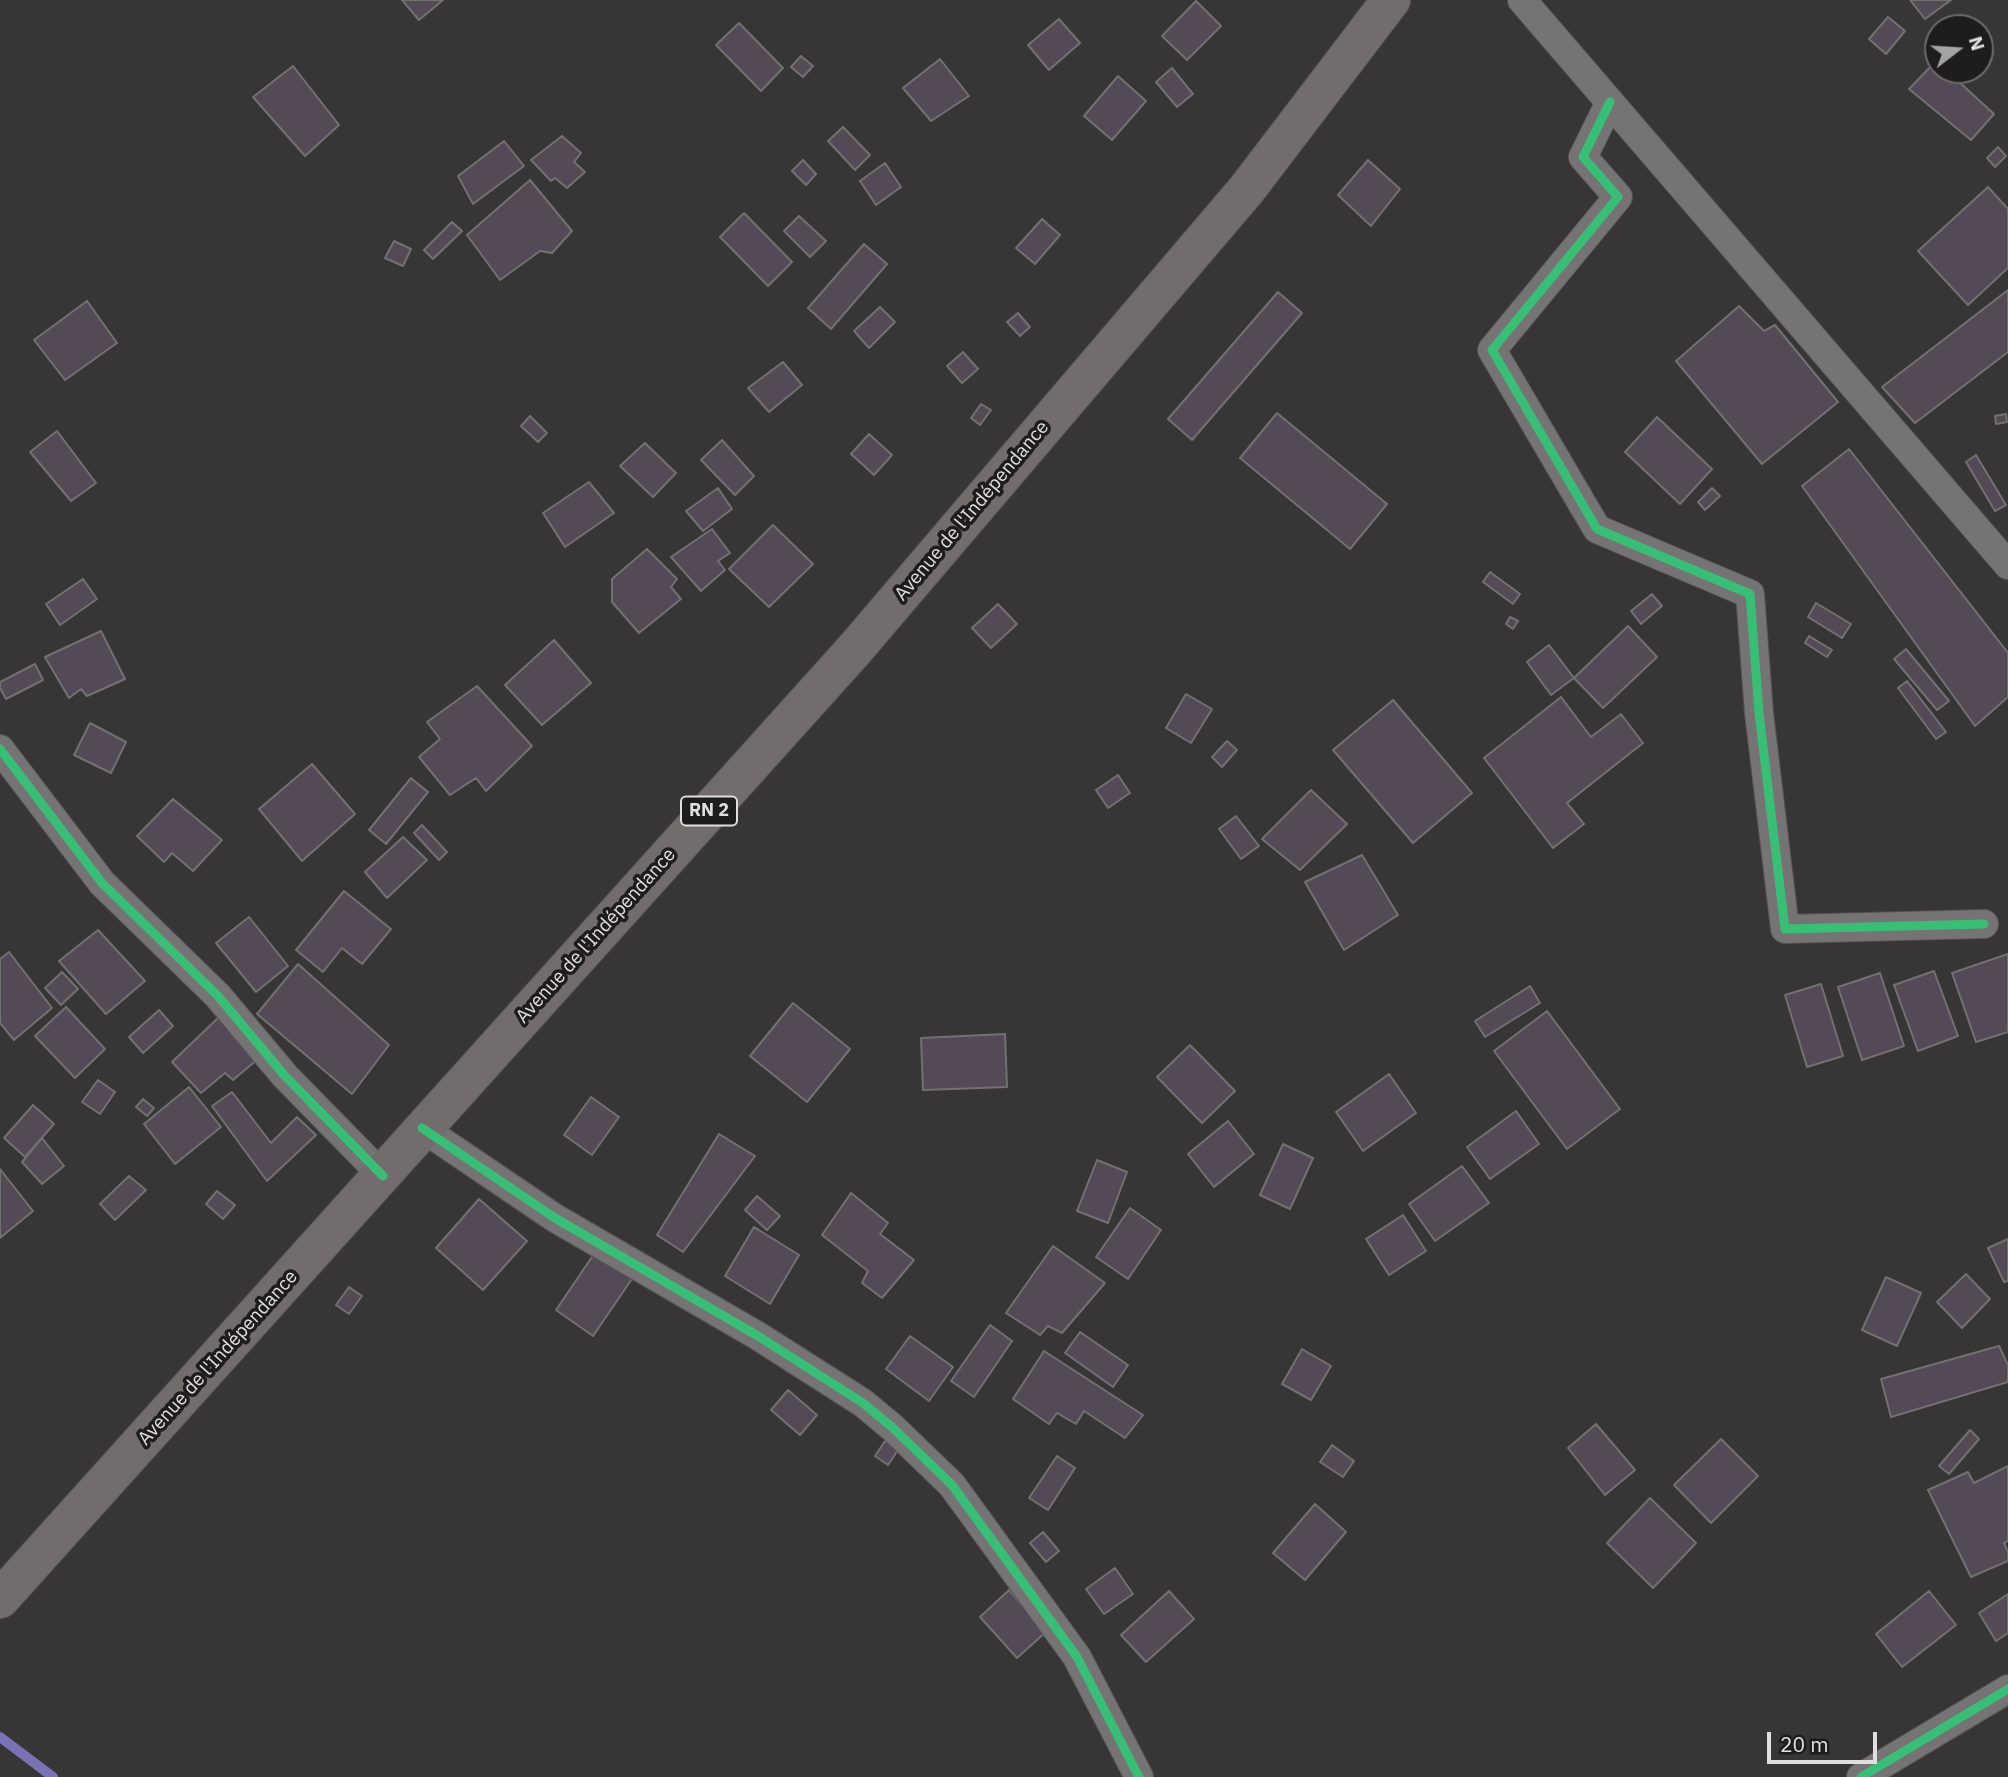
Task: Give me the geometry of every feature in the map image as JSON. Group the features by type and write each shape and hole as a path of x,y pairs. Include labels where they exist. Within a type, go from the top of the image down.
{"main road":[{"name":"Avenue de l'Indépendance","path":"0,1599 855,649 1247,189 1391,0"}],"street":[{"path":"1522,0 2008,565"},
{"path":"1610,102 1583,157 1618,197 1492,350 1597,529 1750,594 1759,713 1785,929 1984,925"},
{"path":"0,750 102,883 218,996 285,1076 383,1176"},
{"path":"422,1128 555,1218 758,1336 863,1402 893,1428 952,1485 1077,1657 1139,1777"},
{"path":"1861,1777 2008,1689"}],"building":[{"path":"402,0 443,0 419,20"},
{"path":"1910,0 1951,0 1932,14 1924,14 1924,18"},
{"path":"1196,1 1221,26 1187,60 1162,36"},
{"path":"1888,17 1905,31 1886,54 1869,39"},
{"path":"1059,19 1080,43 1049,70 1028,45"},
{"path":"739,23 783,68 761,91 716,45"},
{"path":"801,56 813,66 803,77 791,67"},
{"path":"940,59 969,96 931,121 903,88"},
{"path":"293,66 339,125 305,156 253,97"},
{"path":"1172,68 1193,94 1177,107 1156,82"},
{"path":"1924,73 1924,84 1961,84 1994,114 1971,140 1909,89"},
{"path":"1118,76 1146,101 1112,140 1084,116"},
{"path":"843,127 870,155 855,170 828,141"},
{"path":"562,136 581,153 574,162 585,172 567,188 555,178 551,181 531,160"},
{"path":"504,141 524,166 473,204 458,176"},
{"path":"1998,147 2006,156 1995,167 1987,158"},
{"path":"803,160 816,174 806,185 792,171"},
{"path":"1368,160 1400,189 1371,226 1338,195"},
{"path":"885,163 901,187 876,205 860,181"},
{"path":"530,180 572,231 552,253 540,251 500,280 467,235"},
{"path":"1988,187 2008,209 2008,268 1968,305 1918,251"},
{"path":"744,213 792,262 768,286 720,237"},
{"path":"799,216 826,241 810,257 784,231"},
{"path":"1042,219 1060,235 1035,264 1016,248"},
{"path":"452,222 462,231 433,259 424,250"},
{"path":"394,241 411,249 403,266 385,258"},
{"path":"864,244 887,264 831,329 808,308"},
{"path":"2008,290 2008,352 1915,423 1882,387"},
{"path":"1278,292 1302,313 1192,440 1168,419"},
{"path":"87,301 117,343 65,380 34,340"},
{"path":"1739,306 1764,331 1775,325 1838,402 1762,464 1676,361"},
{"path":"880,307 895,322 869,348 854,331"},
{"path":"1018,313 1030,327 1020,336 1007,322"},
{"path":"963,352 978,369 962,383 947,366"},
{"path":"783,362 802,385 769,412 748,388"},
{"path":"981,404 991,410 980,425 971,418"},
{"path":"1277,413 1387,504 1350,549 1240,458"},
{"path":"2006,414 2007,422 1996,424 1995,416"},
{"path":"530,416 547,433 538,442 521,426"},
{"path":"1657,417 1712,469 1680,504 1625,452"},
{"path":"57,431 96,483 71,501 30,452"},
{"path":"869,434 892,455 874,475 851,454"},
{"path":"722,440 754,476 735,495 701,460"},
{"path":"645,443 676,473 653,497 620,466"},
{"path":"1849,449 2008,653 2008,697 1975,726 1802,486"},
{"path":"1976,455 2006,505 1995,511 1966,462"},
{"path":"589,482 614,513 565,547 543,513"},
{"path":"718,488 732,509 703,531 686,511"},
{"path":"1712,488 1720,496 1705,510 1698,502"},
{"path":"773,525 813,564 769,607 729,569"},
{"path":"712,529 730,553 718,561 725,570 701,591 671,557"},
{"path":"647,549 677,579 671,587 681,599 639,633 612,602 612,579"},
{"path":"1490,572 1520,594 1513,604 1483,582"},
{"path":"83,579 97,599 60,625 46,604"},
{"path":"1652,594 1662,606 1641,624 1631,611"},
{"path":"1816,603 1851,624 1842,638 1808,617"},
{"path":"998,604 1017,624 991,648 972,628"},
{"path":"1510,617 1518,621 1513,629 1506,624"},
{"path":"1628,626 1657,657 1603,708 1574,678"},
{"path":"101,631 125,679 87,696 81,689 69,698 45,657"},
{"path":"1809,636 1832,650 1827,657 1805,643"},
{"path":"554,640 591,683 542,725 505,685"},
{"path":"1549,645 1574,678 1551,695 1527,662"},
{"path":"1906,649 1949,701 1937,710 1894,659"},
{"path":"35,664 43,680 6,699 0,682"},
{"path":"1907,681 1946,732 1936,739 1898,688"},
{"path":"477,686 532,746 486,791 476,778 450,795 419,757 440,739 427,722"},
{"path":"1186,694 1212,709 1191,743 1166,728"},
{"path":"1561,697 1591,737 1621,714 1643,743 1567,803 1584,824 1553,848 1484,758"},
{"path":"1393,700 1472,793 1413,843 1333,750"},
{"path":"90,723 126,742 111,773 74,755"},
{"path":"1227,741 1237,750 1222,767 1212,757"},
{"path":"312,764 355,814 302,861 259,809"},
{"path":"1118,775 1130,793 1108,808 1096,790"},
{"path":"411,778 428,792 386,844 369,830"},
{"path":"1311,790 1347,824 1300,870 1262,839"},
{"path":"173,799 222,840 193,871 172,853 164,862 137,836"},
{"path":"1236,816 1259,846 1241,859 1219,829"},
{"path":"422,825 447,852 439,860 414,833"},
{"path":"403,837 427,860 387,898 365,872"},
{"path":"1362,855 1398,915 1344,950 1305,882"},
{"path":"344,891 391,929 362,964 342,948 323,972 296,950"},
{"path":"249,917 288,966 256,992 216,943"},
{"path":"98,930 145,981 106,1014 59,961"},
{"path":"9,952 52,1008 14,1040 0,1023 0,959"},
{"path":"2008,954 2008,1032 1976,1042 1952,973"},
{"path":"298,964 389,1045 352,1094 257,1014"},
{"path":"1934,971 1958,1036 1918,1051 1894,985"},
{"path":"62,972 78,989 61,1005 45,988"},
{"path":"1880,973 1904,1046 1862,1060 1838,987"},
{"path":"1821,984 1843,1056 1807,1067 1785,995"},
{"path":"1530,986 1540,1003 1485,1037 1475,1021"},
{"path":"793,1003 850,1049 807,1102 750,1056"},
{"path":"66,1007 105,1049 75,1078 35,1036"},
{"path":"159,1010 173,1026 143,1053 129,1037"},
{"path":"1547,1011 1620,1109 1567,1149 1494,1051"},
{"path":"219,1017 259,1058 233,1080 225,1073 201,1093 172,1062"},
{"path":"1005,1034 1007,1087 923,1090 921,1038"},
{"path":"1190,1045 1235,1091 1202,1123 1157,1077"},
{"path":"1389,1074 1416,1113 1363,1151 1336,1112"},
{"path":"98,1080 115,1092 100,1114 82,1102"},
{"path":"189,1087 221,1127 175,1164 144,1124"},
{"path":"232,1092 271,1143 297,1117 316,1135 267,1181 212,1106"},
{"path":"591,1097 619,1117 592,1155 564,1135"},
{"path":"143,1099 154,1108 147,1116 136,1107"},
{"path":"33,1105 54,1124 25,1157 4,1138"},
{"path":"1516,1111 1539,1144 1490,1179 1467,1147"},
{"path":"1228,1121 1254,1154 1214,1187 1188,1154"},
{"path":"719,1134 755,1156 683,1252 657,1235"},
{"path":"42,1138 64,1166 42,1184 22,1162"},
{"path":"1283,1144 1313,1158 1290,1209 1260,1195"},
{"path":"1097,1160 1127,1172 1108,1223 1077,1211"},
{"path":"1462,1166 1489,1203 1435,1241 1409,1204"},
{"path":"0,1169 33,1211 0,1238"},
{"path":"129,1176 146,1190 115,1220 100,1204"},
{"path":"217,1191 235,1205 223,1219 206,1204"},
{"path":"851,1193 888,1223 880,1234 914,1260 882,1298 862,1283 868,1271 822,1235"},
{"path":"757,1196 780,1216 767,1230 745,1210"},
{"path":"479,1199 527,1241 483,1290 436,1248"},
{"path":"1130,1208 1161,1230 1128,1279 1096,1257"},
{"path":"1403,1215 1426,1251 1389,1275 1366,1239"},
{"path":"754,1227 799,1255 770,1304 725,1276"},
{"path":"2008,1239 2008,1281 2004,1282 1988,1248"},
{"path":"1053,1246 1105,1283 1062,1333 1048,1326 1040,1335 1006,1313"},
{"path":"596,1251 634,1276 593,1336 556,1310"},
{"path":"1966,1274 1990,1299 1962,1328 1937,1302"},
{"path":"1886,1277 1921,1293 1897,1346 1862,1330"},
{"path":"349,1287 362,1296 349,1314 336,1305"},
{"path":"990,1325 1012,1341 974,1397 951,1381"},
{"path":"1080,1332 1128,1365 1113,1387 1065,1353"},
{"path":"910,1336 953,1367 929,1401 886,1369"},
{"path":"1999,1346 2008,1365 2008,1382 1891,1417 1881,1379"},
{"path":"1302,1349 1331,1366 1311,1400 1282,1384"},
{"path":"1044,1351 1143,1415 1125,1438 1084,1411 1076,1424 1057,1413 1049,1424 1013,1399"},
{"path":"788,1390 817,1415 800,1435 771,1410"},
{"path":"1596,1424 1635,1470 1605,1495 1568,1448"},
{"path":"1970,1430 1979,1439 1949,1474 1939,1466"},
{"path":"1721,1439 1758,1476 1711,1523 1674,1485"},
{"path":"885,1441 898,1450 888,1465 875,1456"},
{"path":"1332,1445 1354,1461 1343,1477 1320,1462"},
{"path":"1057,1456 1075,1468 1048,1510 1029,1498"},
{"path":"2008,1466 2008,1541 2004,1543 2008,1561 1971,1577 1928,1490 1968,1472 1974,1483"},
{"path":"1650,1498 1696,1543 1653,1588 1607,1543"},
{"path":"1315,1504 1346,1532 1305,1580 1273,1553"},
{"path":"1043,1532 1059,1551 1046,1562 1030,1543"},
{"path":"1115,1568 1133,1594 1104,1614 1086,1589"},
{"path":"1009,1590 1046,1632 1017,1658 980,1617"},
{"path":"1169,1591 1194,1619 1146,1662 1121,1635"},
{"path":"1929,1591 1956,1625 1902,1667 1876,1634"},
{"path":"2008,1594 2008,1633 1996,1641 1979,1613"}],"waterway":[{"path":"0,1737 53,1777"}],"cycle path":[{"path":"1610,102 1583,157 1618,197 1492,350 1597,529 1750,594 1759,713 1785,929 1984,924"},
{"path":"0,749 102,883 218,996 285,1076 383,1176"},
{"path":"422,1128 555,1218 758,1336 863,1403 893,1428 952,1485 1077,1657 1139,1777"},
{"path":"1861,1777 2008,1689"}]}
